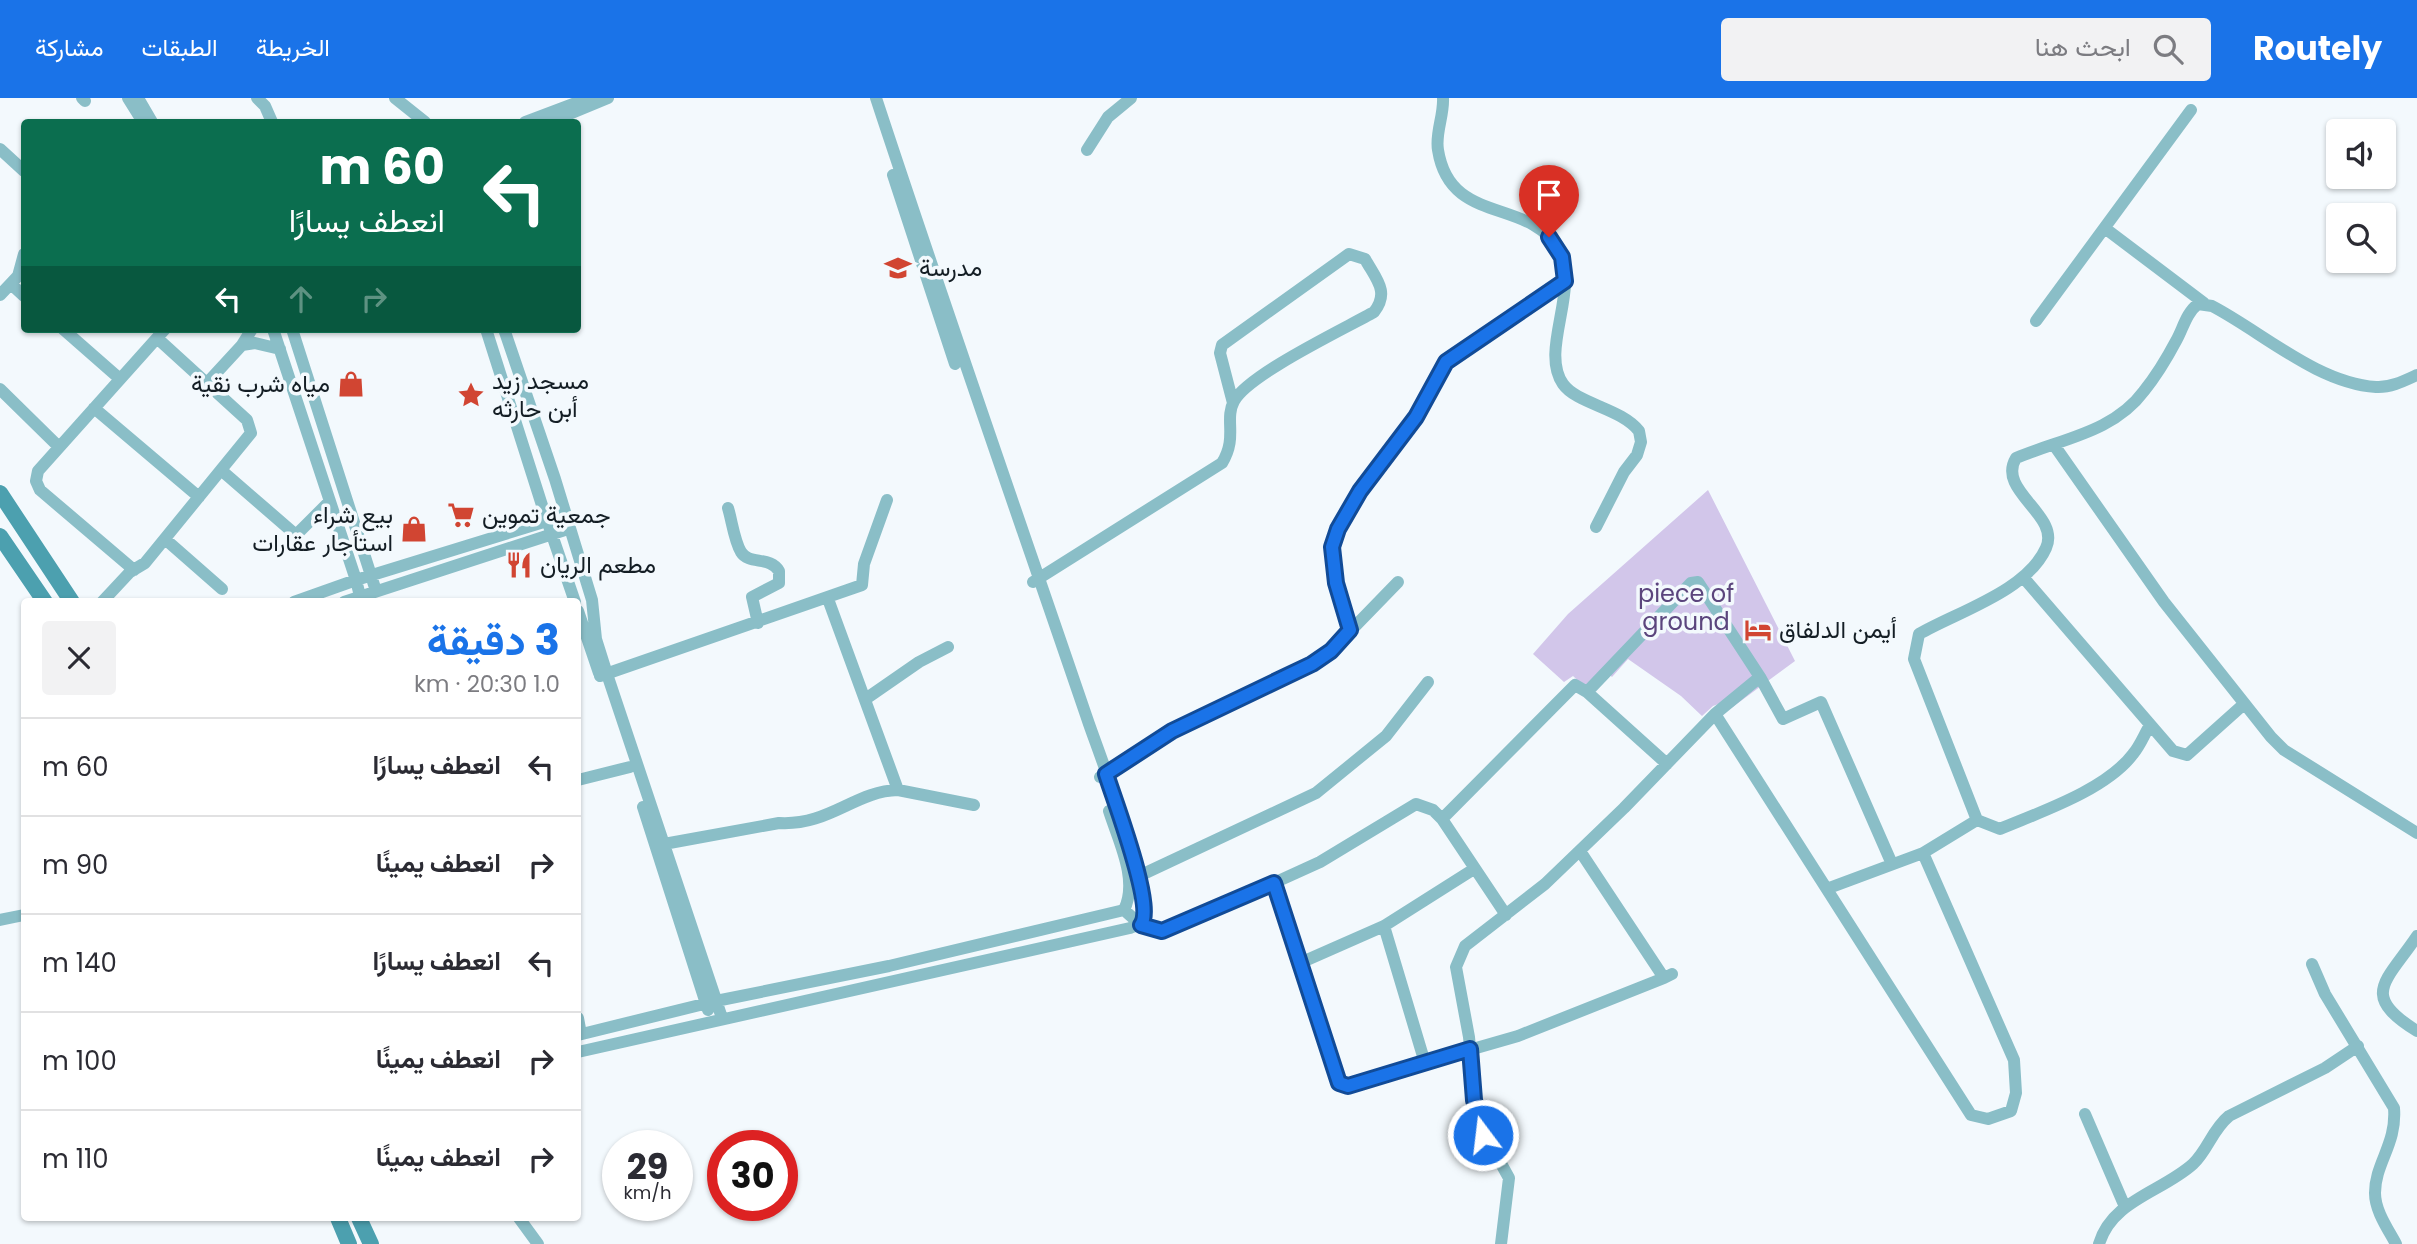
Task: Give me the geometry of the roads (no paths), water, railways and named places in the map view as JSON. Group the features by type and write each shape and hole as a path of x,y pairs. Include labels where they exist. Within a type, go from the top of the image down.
{"main road":[{"path":"0,493 69,598"},
{"path":"1,540 42,598"},
{"path":"339,1221 349,1244"},
{"path":"360,1221 370,1244"}],"street":[{"path":"128,98 141,119"},
{"path":"138,98 150,119"},
{"path":"257,98 265,106 271,119"},
{"path":"395,98 421,119"},
{"path":"533,119 589,98"},
{"path":"557,119 607,98"},
{"path":"868,98 932,298 1036,580"},
{"path":"876,98 1036,580 1139,876 1145,917 1141,925"},
{"path":"1087,150 1108,117 1131,98"},
{"path":"1443,98 1436,138 1448,181 1466,199 1535,227 1549,237 1562,257 1565,281 1556,361 1561,382 1567,389 1639,430 1641,442 1637,455 1624,472 1596,527"},
{"path":"2036,321 2191,110"},
{"path":"0,149 21,168"},
{"path":"2106,229 2204,303 2231,316 2305,363 2375,387 2390,385 2417,374"},
{"path":"1036,580 1222,463 1231,449 1233,403 1220,353 1222,345 1349,254 1365,259 1384,292 1383,301 1374,312 1256,380 1233,403"},
{"path":"0,295 18,276 21,265"},
{"path":"1350,630 1336,583 1332,547 1338,529 1360,491 1416,417 1446,362 1565,281"},
{"path":"11,284 21,293"},
{"path":"2150,726 2133,755 2094,786 2055,807 2000,829 1977,820 1914,659 1914,647 1919,634 2023,577 2046,548 2049,538 2045,526 2018,488 2013,464 2016,458 2100,426 2132,404 2143,394 2174,345 2193,308 2204,303"},
{"path":"68,333 120,379"},
{"path":"207,383 250,333"},
{"path":"274,333 360,596"},
{"path":"293,333 376,591"},
{"path":"487,333 574,598"},
{"path":"505,333 555,479 566,523 592,600 603,675 631,766 717,1019"},
{"path":"106,598 134,570 142,566 249,436 251,425 161,334 38,471 36,481 40,490 134,570"},
{"path":"242,345 255,343 280,349"},
{"path":"0,389 59,447"},
{"path":"94,408 199,497"},
{"path":"2054,445 2164,602 2284,750 2417,833"},
{"path":"221,470 296,535 330,501"},
{"path":"603,675 862,585 864,564 887,500"},
{"path":"728,508 741,551 751,558 769,561 779,570 779,583 752,597 758,623"},
{"path":"305,598 356,580 566,523"},
{"path":"355,598 550,527"},
{"path":"165,539 222,589"},
{"path":"2023,577 2173,751 2187,754 2244,704"},
{"path":"1103,776 1177,728 1312,664 1331,651 1398,582"},
{"path":"1587,692 1694,582 1698,582 1760,677 1783,719 1821,702 1892,864"},
{"path":"828,599 867,698 898,790"},
{"path":"581,619 663,844 710,1002"},
{"path":"867,698 919,662 948,647"},
{"path":"1501,1244 1509,1178 1479,1128 1470,1049 1456,967 1458,955 1465,946 1506,915 1580,851 1715,714 1760,677"},
{"path":"1139,876 1316,793 1386,736 1427,681"},
{"path":"1443,819 1575,685 1587,692 1667,764"},
{"path":"1715,714 1829,888 1971,1115 1998,1117 2011,1111 2016,1093 2014,1060 1923,853"},
{"path":"581,779 631,766"},
{"path":"1103,776 1129,877 1129,893 1124,910"},
{"path":"663,844 779,823 792,825 821,818 880,792 898,790 974,805"},
{"path":"1124,910 1141,925 1162,931 1320,862 1416,804 1433,810 1443,819 1506,915"},
{"path":"1829,888 1923,853 1977,820"},
{"path":"1274,883 1339,1083 1348,1086 1518,1036 1668,976 1580,851"},
{"path":"1300,962 1384,926 1474,869"},
{"path":"581,1034 710,1002 889,966 1124,910"},
{"path":"0,920 21,916"},
{"path":"581,1051 1141,925"},
{"path":"1384,926 1425,1063"},
{"path":"2417,936 2384,985 2381,996 2384,1006 2393,1016 2417,1031"},
{"path":"2312,964 2325,994 2394,1108 2392,1142 2378,1176 2375,1194 2380,1214 2396,1244"},
{"path":"2099,1244 2108,1225 2125,1208 2192,1164 2217,1125 2229,1116 2325,1068 2358,1046"},
{"path":"2085,1114 2125,1208"},
{"path":"521,1221 538,1244"}],"place":[{"name":"مدرسة","path":"898,268"},
{"name":"مياه شرب نقية","path":"351,384"},
{"name":"مسجد زيد أبن حارثه","path":"471,395"},
{"name":"جمعية تموين","path":"461,515"},
{"name":"بيع شراء استأجار عقارات","path":"414,529"},
{"name":"مطعم الريان","path":"519,565"},
{"name":"أيمن الدلفاق","path":"1758,630"}],"park label":[{"name":"piece of ground","path":"1686,608"}]}
